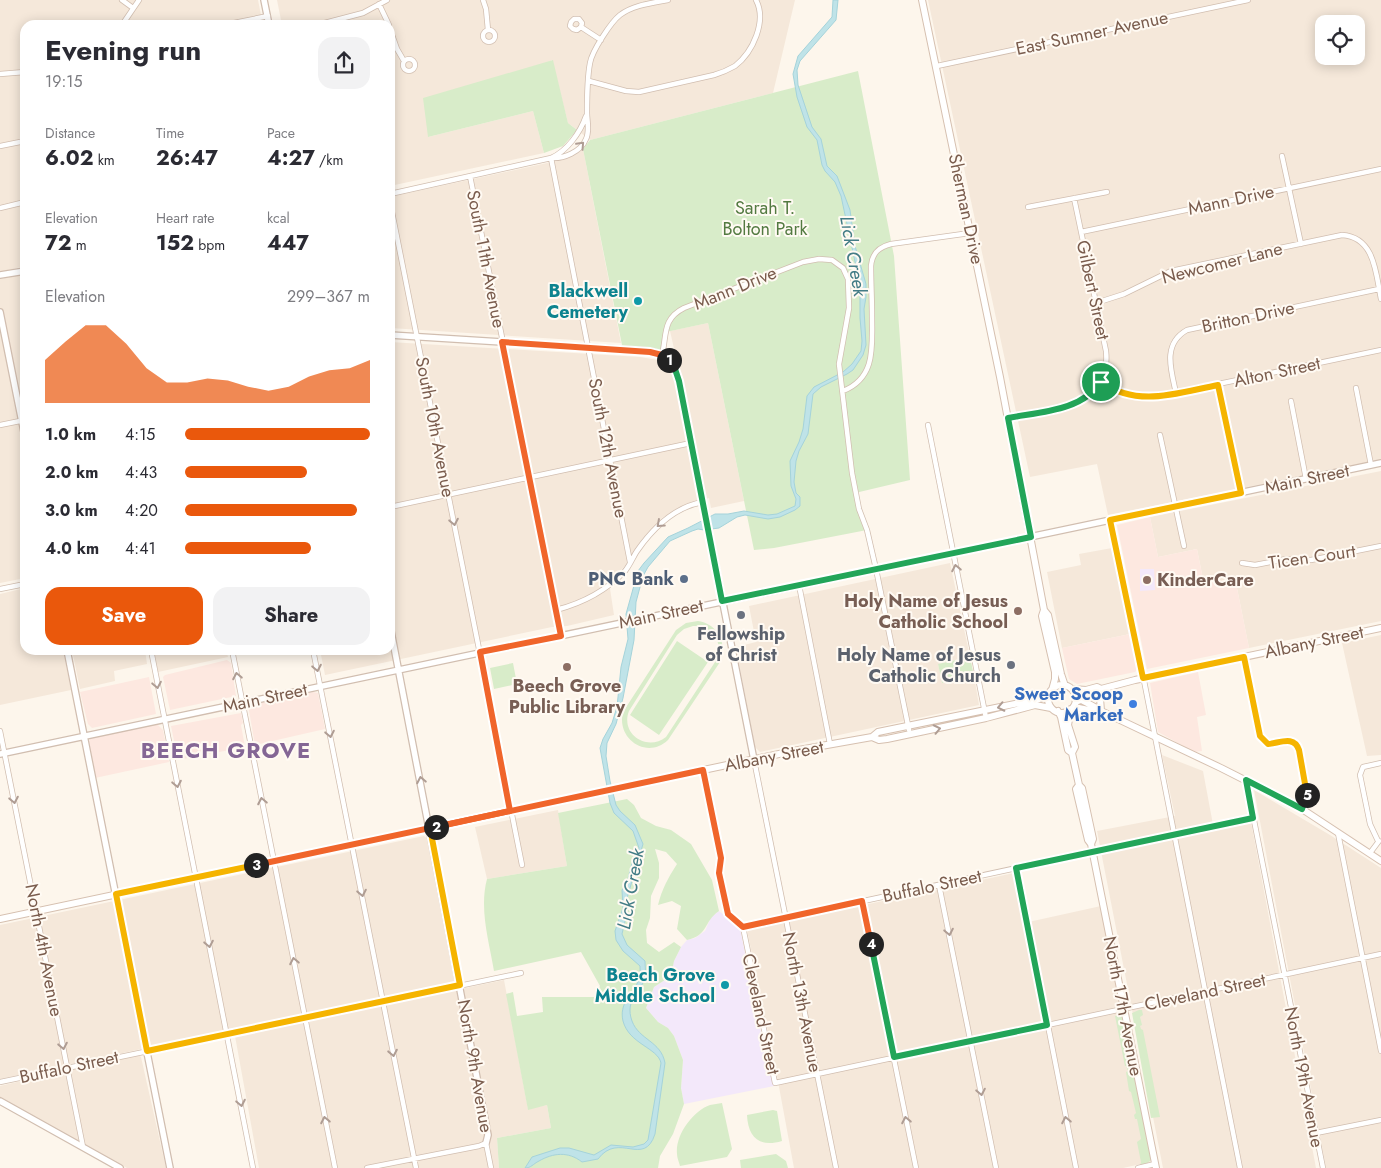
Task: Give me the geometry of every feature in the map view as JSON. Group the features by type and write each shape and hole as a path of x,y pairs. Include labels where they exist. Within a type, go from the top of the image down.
{"main road":[{"name":"Sherman Drive","path":"922,0 1031,537"},
{"path":"1031,537 1044,610 1042,616 1055,679 1048,702 1051,708 1058,711 1076,703 1094,706 1302,809 1381,861"},
{"path":"1044,610 1048,615 1060,674 1065,686"},
{"name":"Albany Street","path":"1076,703 1098,693 1102,689 1143,678 1381,628"},
{"path":"1050,692 1057,687 1065,686 1073,689 1076,703"},
{"name":"Albany Street","path":"1073,689 1086,690 1097,687 1102,689"},
{"path":"1099,710 1102,689"},
{"name":"Albany Street","path":"0,919 872,736 878,732 908,728 1039,699 1050,692"},
{"path":"1076,703 1093,710 1099,710"},
{"name":"North 17th Avenue","path":"1072,753 1075,747 1068,725 1076,703"},
{"name":"Albany Street","path":"872,736 879,740 887,739 986,718 1035,705 1051,708"},
{"name":"North 17th Avenue","path":"1058,711 1068,750 1072,753 1079,785 1076,789 1077,795 1088,840 1093,852 1155,1166"}],"street":[{"path":"122,0 133,8"},
{"path":"125,20 139,0"},
{"path":"264,0 268,20"},
{"path":"336,20 363,13 387,0"},
{"path":"483,0 488,30"},
{"path":"395,193 551,158 563,157 582,145 588,133 587,113 591,58 601,40 614,20 622,13 634,8 668,0"},
{"path":"589,81 626,91 639,92 714,75 730,69 743,58 759,27 760,12 756,0"},
{"name":"East Sumner Avenue","path":"936,66 1248,0"},
{"path":"379,4 387,20"},
{"path":"248,20 268,16"},
{"path":"581,27 601,40"},
{"path":"395,44 404,61"},
{"path":"0,74 20,72"},
{"path":"551,158 565,150 579,131 587,113"},
{"path":"0,146 20,142"},
{"path":"1282,156 1300,244"},
{"name":"South 12th Avenue","path":"551,158 630,562"},
{"name":"Mann Drive","path":"1081,232 1381,169"},
{"name":"South 11th Avenue","path":"470,176 561,636"},
{"path":"1028,207 1107,192"},
{"name":"Gilbert Street","path":"1074,198 1107,356 1106,368 1101,382"},
{"path":"0,208 20,203"},
{"name":"South 10th Avenue","path":"395,227 522,865"},
{"path":"908,728 876,569 867,530 854,489 843,392 858,382 865,373 871,356 871,266 874,254 880,247 891,244 970,233"},
{"name":"Newcomer Lane","path":"1096,303 1124,294 1171,271 1339,236 1352,237 1363,243 1369,250 1379,289"},
{"name":"Mann Drive","path":"662,355 667,325 680,310 798,263 822,259 832,260 845,270 848,279 850,303 846,333 839,357 840,380 843,392"},
{"path":"0,275 20,272"},
{"path":"1379,289 1381,299"},
{"name":"Britton Drive","path":"1176,393 1170,363 1170,351 1177,338 1187,330 1379,289"},
{"path":"0,312 20,407"},
{"path":"395,335 588,347 650,352 662,355"},
{"name":"Alton Street","path":"1101,382 1118,392 1139,397 1156,397 1381,350"},
{"name":"North 13th Avenue","path":"662,355 671,362 676,373 836,1168"},
{"path":"1008,418 1076,404 1089,396 1101,382"},
{"path":"1218,385 1241,493"},
{"path":"1356,388 1371,465"},
{"path":"1290,401 1306,479"},
{"path":"0,426 20,422"},
{"path":"928,425 986,718"},
{"path":"1160,434 1184,546"},
{"path":"395,506 691,444"},
{"name":"Main Street","path":"2,753 1381,463"},
{"path":"556,610 577,604 595,595 616,580 626,570 648,537 668,518 684,508 704,506"},
{"path":"1110,520 1155,736 1240,1168"},
{"name":"Ticen Court","path":"1242,563 1255,565 1286,559 1311,560 1381,546"},
{"path":"0,589 20,585"},
{"path":"799,585 830,744"},
{"name":"North 9th Avenue","path":"395,650 488,1135 486,1143 491,1168"},
{"path":"68,655 170,1168"},
{"path":"152,655 254,1168"},
{"path":"233,655 335,1168"},
{"path":"314,655 416,1168"},
{"path":"1244,657 1261,738 1270,744 1290,741 1299,748 1307,792 1302,809"},
{"name":"North 4th Avenue","path":"0,731 2,753 36,911 82,1147"},
{"path":"1370,853 1380,840 1370,824 1360,774 1363,767 1381,763"},
{"path":"703,770 721,858 719,873 728,914 743,927"},
{"name":"North 19th Avenue","path":"1246,780 1323,1168"},
{"name":"Buffalo Street","path":"743,927 1253,818"},
{"path":"1338,833 1381,1050"},
{"path":"1016,868 1076,1168"},
{"path":"939,884 996,1168"},
{"path":"862,901 916,1168"},
{"name":"Cleveland Street","path":"743,927 775,1083 1381,954"},
{"name":"Buffalo Street","path":"0,1082 520,973"},
{"path":"0,1101 120,1168"},
{"path":"1316,1133 1381,1120"},
{"path":"367,1168 486,1143"},
{"path":"1138,1168 1155,1166"}],"shaded area":[{"path":"0,0 258,0 262,20 20,20 20,267 0,272"},
{"path":"277,0 795,0 773,93 590,140 568,123 552,60 428,137 533,111 544,153 395,185 395,20 281,20"},
{"path":"928,0 1381,0 1381,460 1108,515 1097,464 1030,477"},
{"path":"583,149 621,343 395,328 395,196 547,163"},
{"path":"20,275 20,579 0,583 0,279"},
{"path":"708,323 744,501 711,508 709,498 688,504 662,518 624,567 609,582 614,615 325,675 321,655 395,655 395,342 640,357 658,360 665,364 668,369 678,366 670,331"},
{"path":"1381,471 1381,621 1249,648 1235,578 1204,584 1197,549 1158,557 1150,517"},
{"path":"1150,517 1158,557 1197,549 1204,584 1235,578 1249,648 1147,669 1117,525"},
{"path":"1112,548 1130,634 1062,648 1047,572 1081,565 1079,554"},
{"path":"950,563 970,657 938,664 942,683 974,676 979,705 760,752 755,747 736,647 756,642 749,606"},
{"name":"KinderCare","path":"1140,569 1154,569 1155,590 1140,591"},
{"path":"20,589 20,655 64,655 71,690 0,705 0,594"},
{"path":"1130,634 1137,670 1135,672 1077,684 1069,679 1062,648"},
{"path":"1381,635 1381,755 1367,756 1342,643"},
{"path":"73,655 146,655 147,664 114,671 115,681 80,689"},
{"path":"155,655 227,655 228,657 158,672"},
{"path":"227,660 231,663 236,696 170,710 163,677 165,675"},
{"path":"1198,672 1206,715 1197,717 1202,751 1194,752 1158,732 1150,683"},
{"path":"149,677 156,714 92,728 88,724 80,692"},
{"path":"313,692 318,693 325,729 255,745 248,705"},
{"path":"241,713 245,747 178,760 171,726"},
{"path":"157,724 163,730 169,762 95,778 90,739"},
{"path":"1162,755 1203,771 1214,830 1251,822 1316,1168 1163,1168 1097,831 1175,816"},
{"path":"1254,790 1381,868 1381,1168 1326,1168"},
{"path":"558,810 567,866 487,879 475,827"},
{"path":"424,836 428,839 457,978 452,983 0,1079 0,925"},
{"path":"1014,873 1024,923 1101,906 1150,1162 1123,1168 794,1168 747,930"},
{"path":"719,911 740,928 761,1033 774,1086 684,1104 681,1088 683,1060 674,1036 646,1008 654,987 671,976 674,961 681,947 687,940 695,938 705,931 711,917"},
{"path":"504,980 528,1109 547,1105 551,1128 497,1138 499,1168 259,1168 235,1036"},
{"path":"137,1054 141,1057 166,1168 127,1168 0,1097 0,1086"}],"green space":[{"path":"553,60 568,123 577,130 563,146 544,153 533,111 428,137 423,98"},
{"name":"Sarah T. Bolton Park","path":"858,71 894,256 910,480 855,493 867,530 774,548 754,550 708,323 666,332 662,355 623,350 583,149 590,140"},
{"path":"698,621 711,626 716,631 723,648 720,662 668,740 660,746 651,748 635,744 624,731 622,722 623,712 676,630 686,623","holes":["693,626 710,632 717,641 719,646 717,659 666,737 651,743 637,738 628,727 629,711 677,635 684,629"]},
{"path":"677,641 708,662 659,735 630,715"},
{"path":"970,657 974,676 942,683 938,664"},
{"path":"513,663 517,684 494,689 490,668"},
{"path":"627,799 634,805 641,818 656,826 671,830 691,844 712,880 719,911 710,919 703,932 687,940 677,929 681,906 672,901 658,905 661,894 677,864 666,852 655,849 659,863 659,878 651,896 650,918 646,930 647,943 659,952 674,942 681,947 674,961 671,976 654,987 646,1008 674,1036 683,1060 681,1088 684,1104 673,1134 660,1156 658,1168 499,1168 497,1138 551,1128 547,1105 528,1110 506,994 513,992 517,1016 543,1012 542,997 594,997 600,986 581,952 494,971 484,913 487,879 567,866 558,813"},
{"path":"1142,1010 1143,1015 1140,1017 1142,1025 1140,1026 1143,1030 1160,1117 1151,1118 1132,1013"},
{"path":"1120,1015 1123,1017 1151,1160 1145,1165 1140,1166 1137,1142 1141,1139 1137,1119 1135,1119 1134,1115 1136,1113 1131,1092 1129,1091 1126,1072 1128,1071 1125,1066 1115,1016"},
{"path":"722,1103 732,1149 727,1157 680,1166 677,1147 686,1125 704,1108"},
{"path":"773,1110 777,1111 782,1141 774,1143 761,1142 752,1135 747,1115"},
{"path":"776,1154 786,1161 788,1168 741,1168 740,1160"}],"water":[{"name":"Lick Creek","path":"833,0 838,0 836,20 800,61 797,70 798,85 812,127 821,139 827,166 837,176 850,210 855,246 866,284 864,309 866,345 863,355 853,370 821,387 813,394 808,434 796,461 794,482 796,493 800,497 800,506 780,517 768,519 745,515 737,517 719,528 692,531 670,541 648,567 643,576 636,602 634,640 623,698 616,724 607,743 606,756 616,805 635,825 643,844 627,898 626,917 622,934 627,945 645,961 645,977 630,1007 632,1021 635,1027 659,1050 665,1063 655,1134 650,1144 644,1148 614,1148 606,1151 598,1159 582,1162 577,1158 560,1154 544,1158 525,1168 532,1157 560,1148 569,1148 594,1155 611,1145 633,1147 644,1144 648,1140 661,1063 655,1053 631,1035 623,1021 624,1005 639,980 640,966 623,951 616,940 615,931 623,908 622,890 627,883 633,859 637,855 639,848 633,831 614,813 610,803 600,748 612,723 617,707 621,667 628,639 626,614 638,571 668,537 715,514 744,511 768,515 777,514 795,506 796,499 791,486 790,461 803,429 807,396 814,387 843,372 852,364 861,351 860,285 841,196 835,182 822,165 817,140 807,127 797,97 793,74 798,56 832,17"}],"place":[{"name":"Blackwell Cemetery","path":"638,301"},
{"name":"PNC Bank","path":"684,579"},
{"name":"KinderCare","path":"1147,580"},
{"name":"Holy Name of Jesus Catholic School","path":"1018,611"},
{"name":"Fellowship of Christ","path":"741,615"},
{"name":"Holy Name of Jesus Catholic Church","path":"1011,665"},
{"name":"Beech Grove Public Library","path":"567,667"},
{"name":"Sweet Scoop Market","path":"1133,704"},
{"name":"Beech Grove Middle School","path":"725,985"}],"district":[{"name":"BEECH GROVE","path":"226,750"}],"route":[{"path":"1101,382 1089,396 1076,404 1008,418 1031,537 722,601 679,381 670,360 662,355 650,352 502,342 561,636 480,652 510,811 430,828 460,985 147,1051 116,894 430,828 703,770 721,858 719,873 728,914 743,927 862,901 894,1057 1047,1025 1016,868 1253,818 1246,780 1302,809 1307,794 1297,745 1288,740 1268,744 1260,736 1244,657 1143,678 1110,520 1241,493 1218,385 1144,398 1118,392 1101,382"}]}
